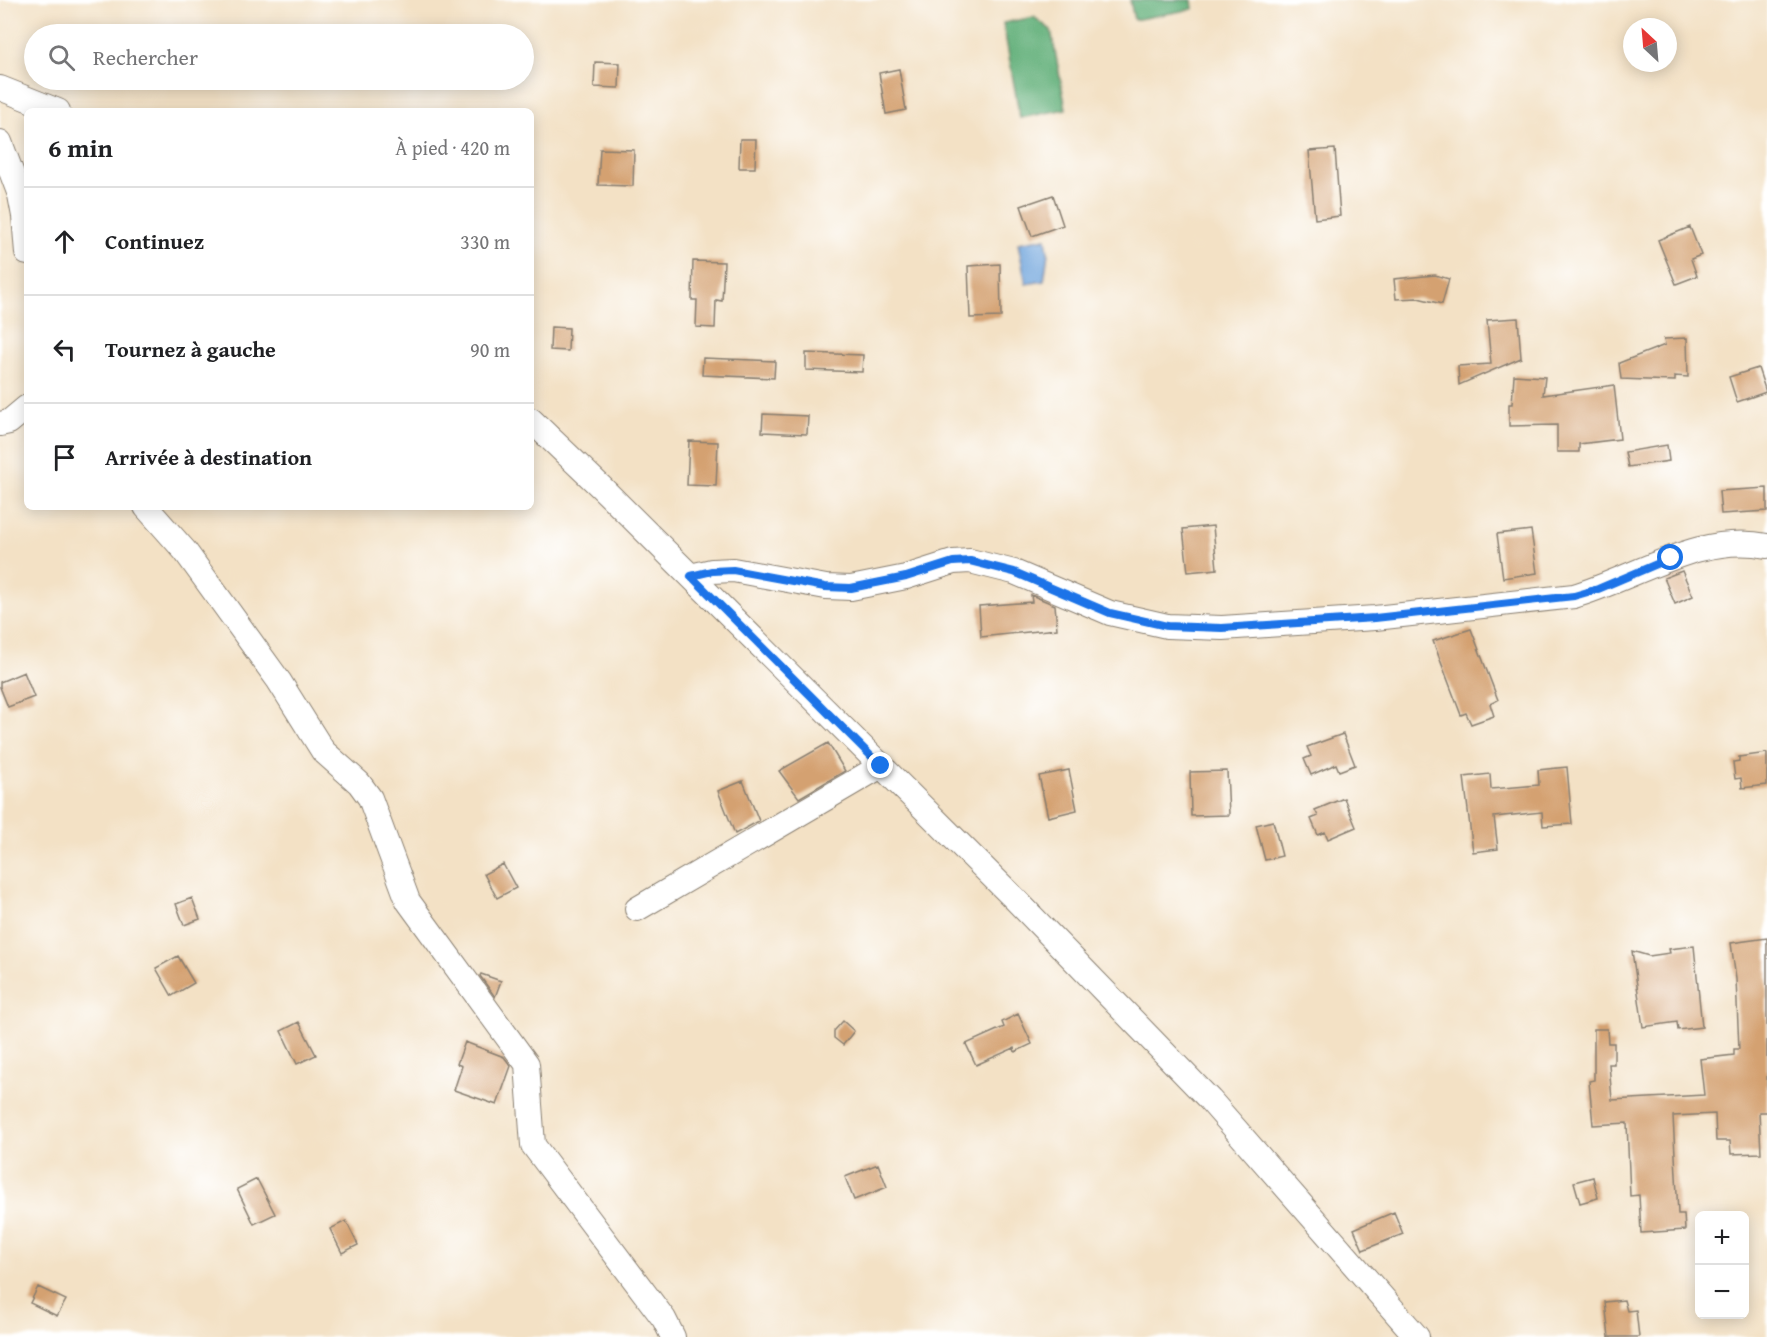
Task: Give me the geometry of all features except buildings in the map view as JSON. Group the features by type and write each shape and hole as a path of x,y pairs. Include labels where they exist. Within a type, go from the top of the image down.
{"street":[{"path":"0,88 50,108"},
{"path":"0,142 20,195 24,216"},
{"path":"534,423 1016,899 1210,1100 1417,1337"},
{"path":"149,510 185,551 279,681 323,751 359,783 370,798 408,901 527,1064 533,1145 664,1319 673,1337"},
{"path":"691,576 712,571 733,570 825,587 851,588 906,577 953,562 970,561 1014,572 1110,613 1167,626 1222,628 1375,618 1574,596 1598,589 1671,558 1707,548 1728,544 1767,546"},
{"path":"637,909 881,766"}],"green space":[{"path":"1130,0 1192,0 1193,9 1134,20"},
{"path":"1034,17 1051,30 1066,109 1020,118 1003,23"}],"water":[{"path":"1046,238 1048,253 1044,281 1026,284 1018,243"}],"route":[{"path":"881,766 691,576 712,571 733,570 825,587 851,588 906,577 953,562 970,561 1014,572 1110,613 1167,626 1222,628 1375,618 1574,596 1598,589 1671,558"}]}
